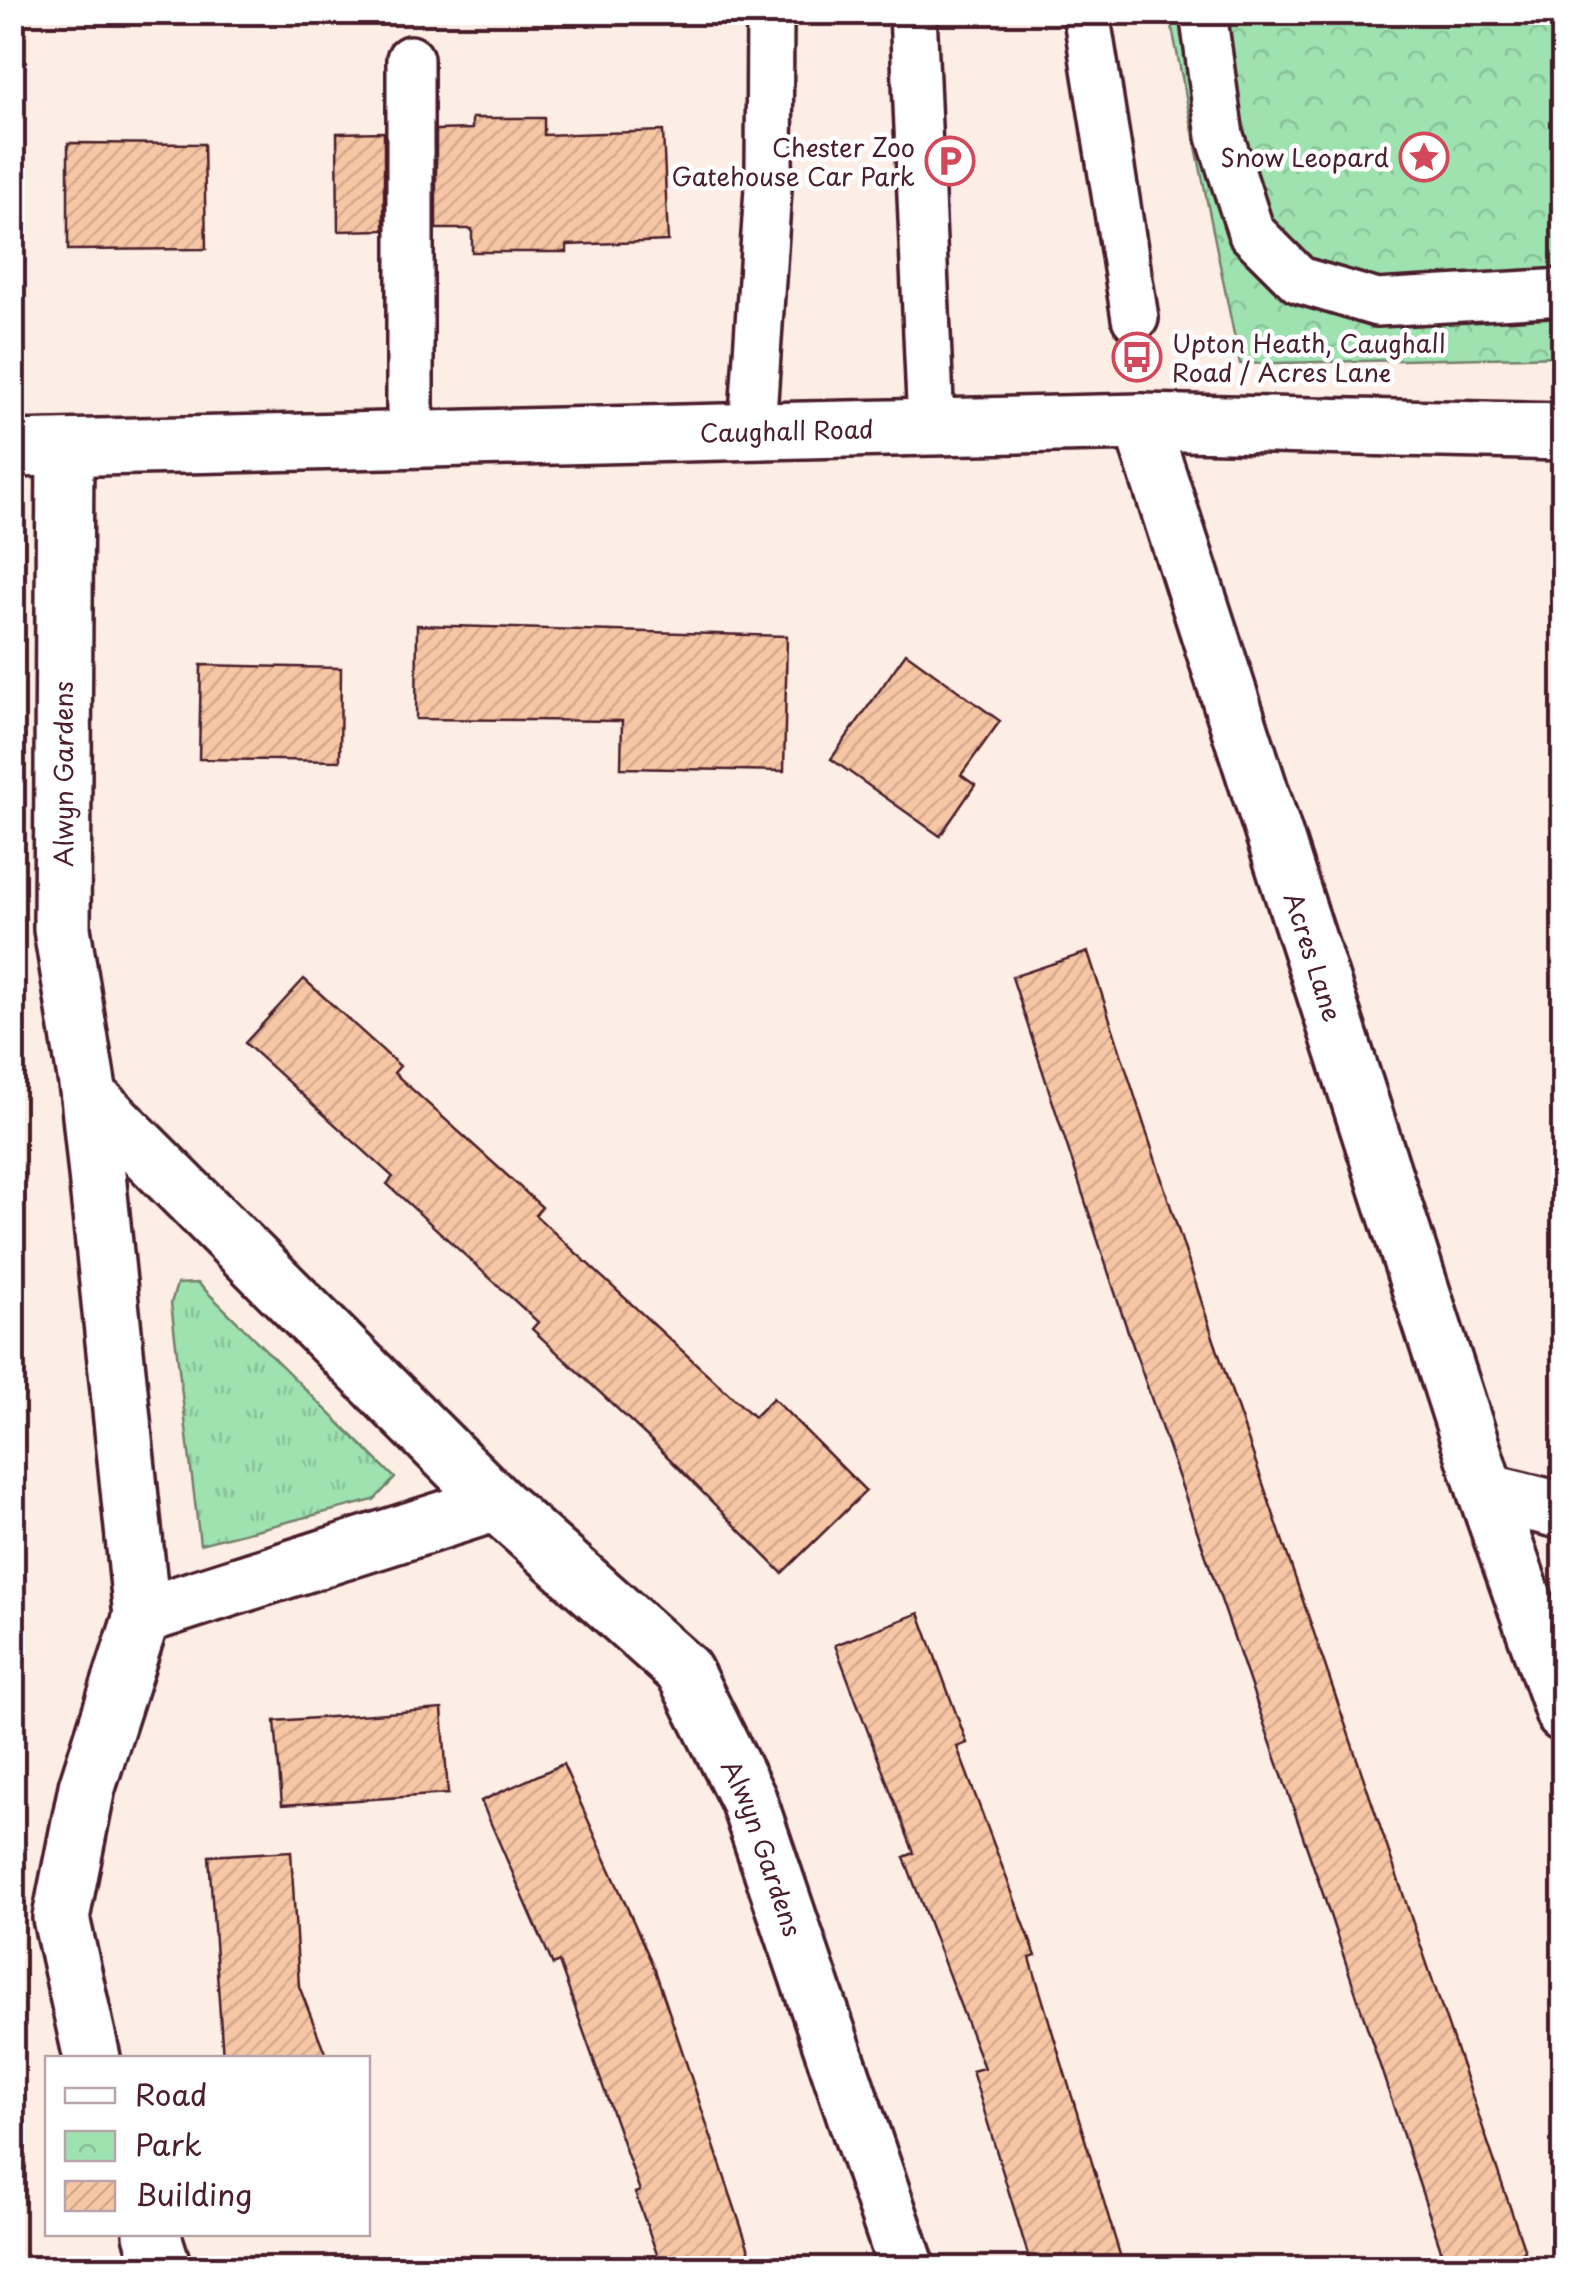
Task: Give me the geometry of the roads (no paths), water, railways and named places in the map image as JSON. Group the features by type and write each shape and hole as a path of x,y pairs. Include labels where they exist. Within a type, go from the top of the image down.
{"street":[{"name":"Caughall Road","path":"39,450 1141,422 1564,432"},
{"name":"Acres Lane","path":"1141,422 1486,1492 1564,1714"},
{"name":"Alwyn Gardens","path":"39,450 62,929 89,1096 142,1616 87,1787 61,1918 92,2056"},
{"name":"Alwyn Gardens","path":"89,1096 496,1503 684,1672 748,1799 907,2268"},
{"path":"1486,1492 1564,1511"},
{"path":"142,1616 496,1503"},
{"path":"153,2236 164,2268"}],"lane":[{"path":"752,430 769,174 770,12"},
{"path":"913,12 931,426"},
{"path":"1086,12 1135,318"},
{"path":"1203,12 1220,136 1251,232 1299,280 1377,303 1564,292"},
{"path":"410,58 410,440"}],"place":[{"name":"Snow Leopard","path":"1424,157"},
{"name":"Chester Zoo Gatehouse Car Park","path":"950,161"},
{"name":"Upton Heath, Caughall Road / Acres Lane","path":"1137,357"}]}
